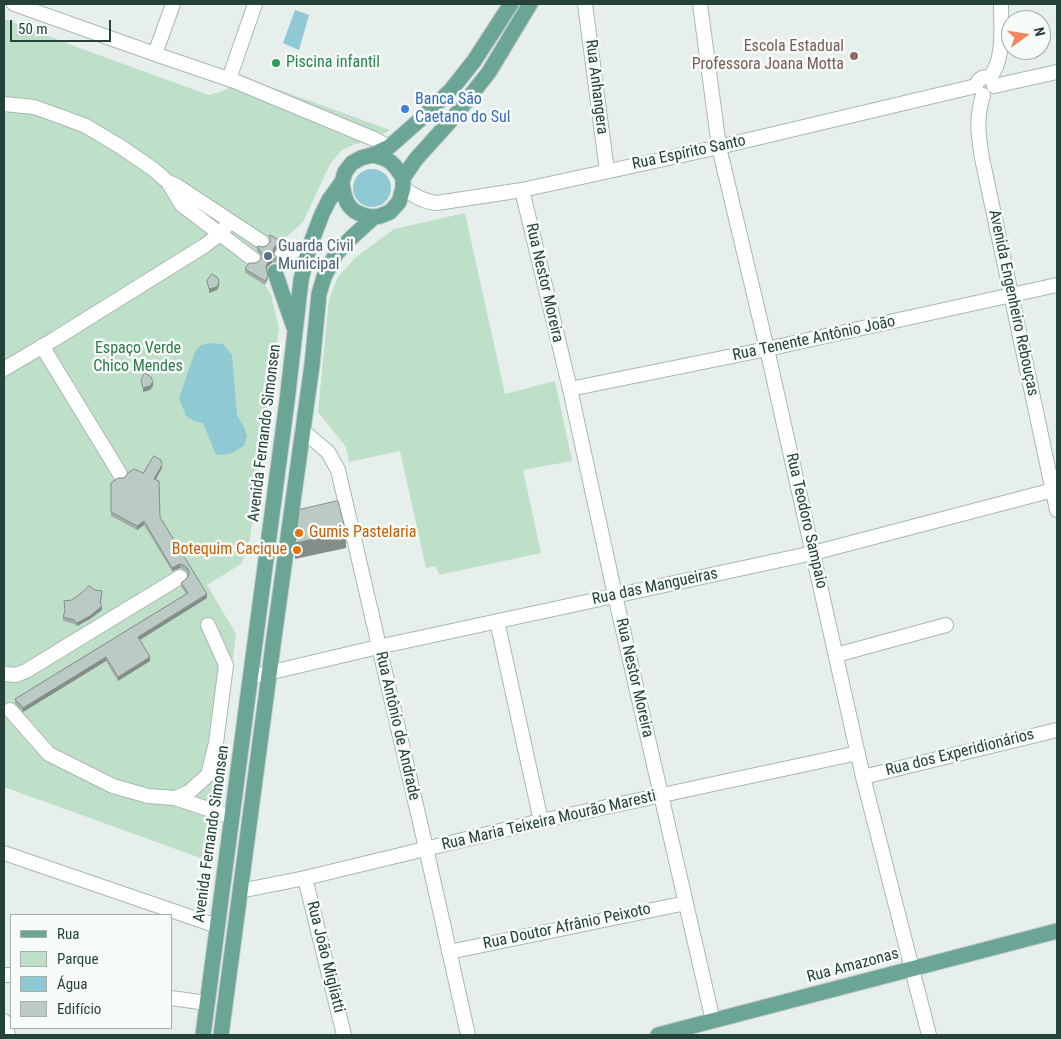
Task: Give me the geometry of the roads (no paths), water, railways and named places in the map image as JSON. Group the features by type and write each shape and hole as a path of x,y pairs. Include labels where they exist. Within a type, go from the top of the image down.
{"main road":[{"name":"Avenida Fernando Simonsen","path":"203,1035 287,400 301,280 309,248 329,200 342,182 345,172 352,163 389,147 424,117 451,90 474,61 511,4"},
{"path":"342,182 343,196 351,209 364,216 374,217 390,212 399,202 403,183 416,159 453,118 489,72 530,4"},
{"path":"372,155 382,157 391,162 396,167 403,183"},
{"path":"221,1035 312,365 319,294 324,278 336,254 374,217"},
{"path":"274,271 295,329"},
{"name":"Rua Amazonas","path":"658,1035 688,1031 713,1021 1057,931"}],"street":[{"path":"14,4 229,79 389,147"},
{"path":"155,54 173,4"},
{"path":"229,79 255,4"},
{"name":"Rua Anhangera","path":"585,4 607,171"},
{"name":"Rua Teodoro Sampaio","path":"700,4 719,147 767,349 863,777 929,1035"},
{"name":"Avenida Engenheiro Rebouças","path":"1001,4 999,61 986,86 979,113 978,133 1011,296 1055,489 1057,510"},
{"name":"Rua Espírito Santo","path":"403,183 419,198 438,204 522,190 986,86 1057,72"},
{"path":"4,104 34,107 86,126 121,147 168,182 262,242"},
{"path":"168,182 182,205 253,259"},
{"name":"Rua Nestor Moreira","path":"522,190 570,389 615,595 713,1021"},
{"path":"4,369 204,246 220,234 230,221"},
{"path":"204,246 232,243"},
{"path":"282,255 298,249 309,248"},
{"name":"Rua Tenente Antônio João","path":"570,389 767,349 1057,286"},
{"path":"42,346 120,474"},
{"name":"Rua Antônio de Andrade","path":"302,430 328,452 338,470 468,1035"},
{"name":"Rua das Mangueiras","path":"251,677 378,647 813,553 1055,489"},
{"path":"4,674 16,675 26,671 180,577"},
{"path":"497,621 541,821"},
{"path":"175,798 189,792 208,775 216,743 226,665 208,625"},
{"path":"836,655 946,625"},
{"path":"10,710 48,754 113,786 148,796 175,798 232,817"},
{"name":"Rua dos Experidionários","path":"863,777 1057,730"},
{"name":"Rua Maria Teixeira Mourão Maresti","path":"240,891 305,878 541,821 858,753"},
{"path":"4,854 217,926"},
{"name":"Rua João Migliatti","path":"305,878 344,1035"},
{"name":"Rua Doutor Afrânio Peixoto","path":"448,952 686,902"},
{"path":"172,998 208,1003"},
{"path":"4,1021 8,1035"}],"water":[{"path":"295,10 309,15 299,50 283,43"},
{"path":"372,169 386,174 391,188 386,202 372,207 358,202 353,188 358,174"},
{"path":"210,343 223,344 232,355 237,415 247,436 244,446 230,454 216,455 203,423 194,421 186,416 179,398 195,352 201,345"}],"place":[{"name":"Escola Estadual Professora Joana Motta","path":"854,56"},
{"name":"Piscina infantil","path":"276,63"},
{"name":"Banca São Caetano do Sul","path":"405,109"},
{"name":"Guarda Civil Municipal","path":"268,256"},
{"name":"Gumis Pastelaria","path":"299,533"},
{"name":"Botequim Cacique","path":"297,550"}],"park label":[{"name":"Espaço Verde Chico Mendes","path":"138,358"}]}
